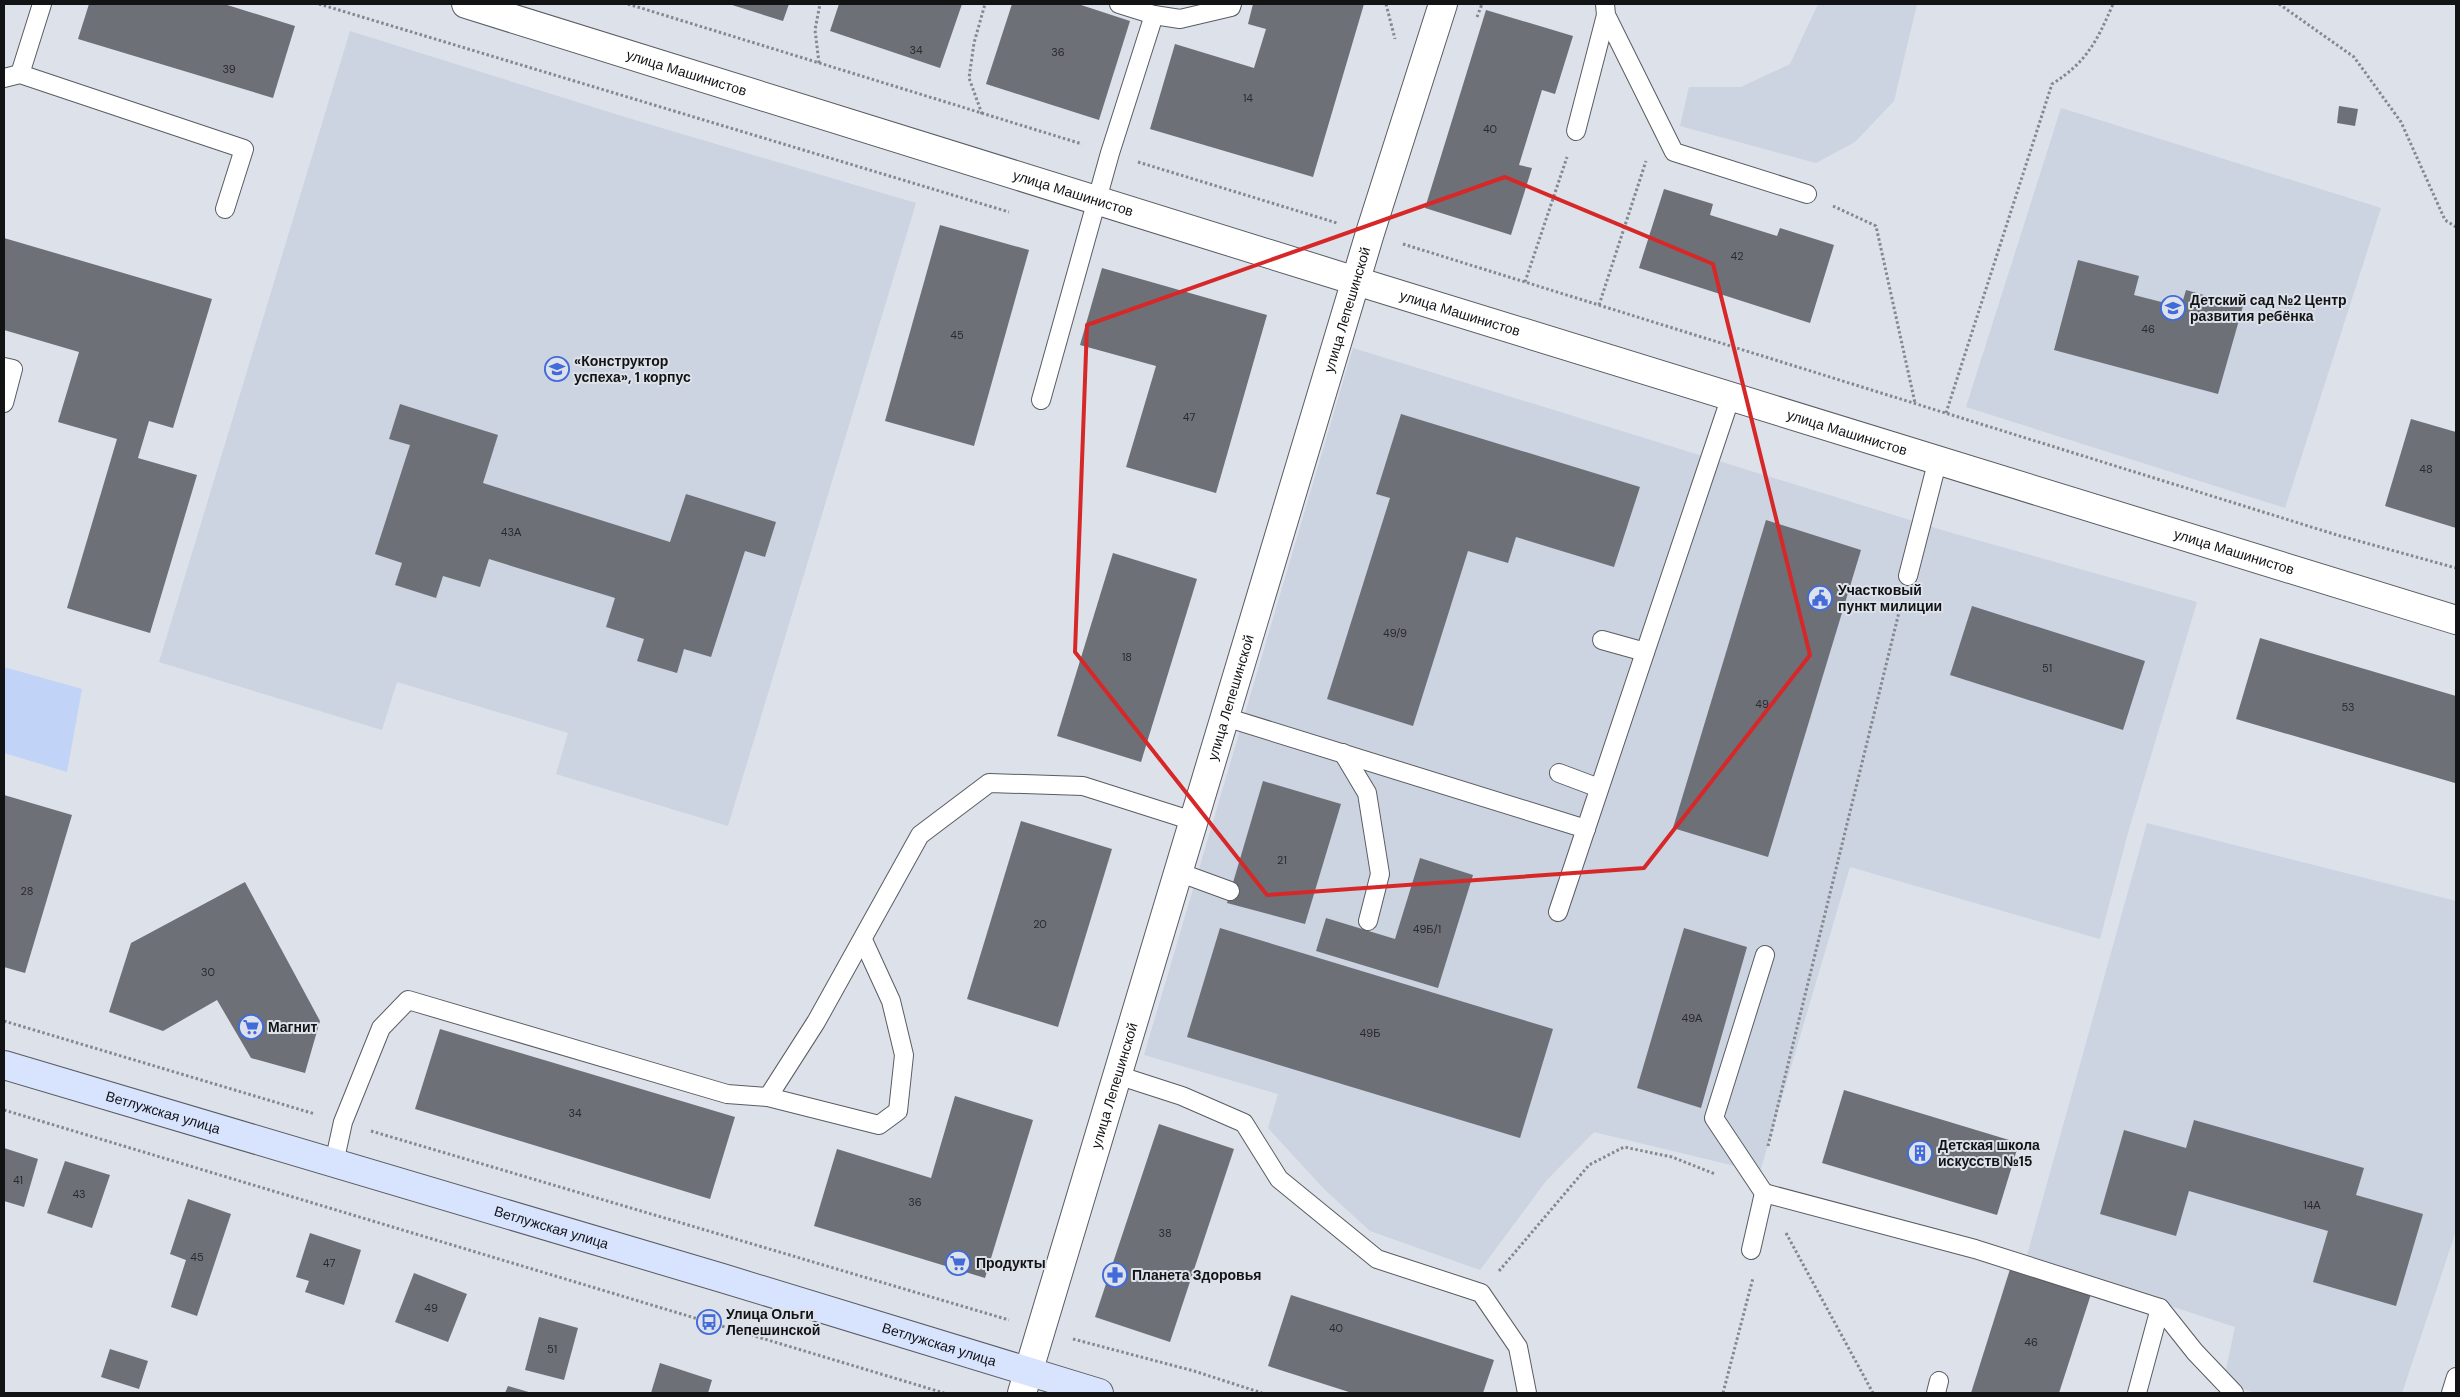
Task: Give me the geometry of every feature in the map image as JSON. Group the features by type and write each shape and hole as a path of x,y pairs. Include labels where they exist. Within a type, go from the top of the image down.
{"main road":[{"name":"Ветлужская улица","path":"4,1065 731,1280 1025,1382 1099,1393"}],"street":[{"name":"улица Машинистов","path":"466,4 2456,620"},
{"name":"улица Лепешинской","path":"1025,1382 1370,233 1443,4"}],"lane":[{"path":"42,4 12,76 244,149 225,209"},
{"path":"1119,4 1154,15 1180,19 1231,7 1232,4"},
{"path":"1605,9 1674,152 1807,194"},
{"path":"1576,132 1605,9"},
{"path":"1041,400 1110,153 1154,15"},
{"path":"4,367 13,369 4,403"},
{"path":"1558,912 1731,396"},
{"path":"1908,576 1938,459"},
{"path":"1602,640 1646,652"},
{"path":"1225,717 1586,829"},
{"path":"1343,753 1367,794 1380,874 1368,921"},
{"path":"1559,773 1600,788"},
{"path":"768,1097 816,1022 920,835 989,784 1083,786 1194,821"},
{"path":"1178,872 1230,891"},
{"path":"334,1163 343,1122 381,1028 408,1000 727,1094 768,1097 879,1125 898,1111 904,1055 891,1001 863,940"},
{"path":"1765,955 1714,1118 1764,1193 1975,1249 2160,1308 2195,1352 2234,1393"},
{"path":"1117,1075 1182,1096 1244,1123 1279,1179 1377,1259 1481,1293 1518,1347 1527,1393"},
{"path":"1751,1250 1764,1193"},
{"path":"2137,1393 2160,1308"},
{"path":"2451,1393 2456,1376"}],"path":[{"path":"628,4 2337,535 2456,568"},
{"path":"819,63 814,30 820,4"},
{"path":"982,114 969,78 974,43 985,4"},
{"path":"1946,413 2052,84 2074,70 2099,38 2113,4"},
{"path":"2279,4 2354,57 2401,122 2445,220 2456,227"},
{"path":"1599,305 1659,121"},
{"path":"1525,282 1576,132"},
{"path":"1807,194 1876,226 1915,404"},
{"path":"1873,1393 1764,1193 1760,1172 1778,1112 1908,576"},
{"path":"4,1110 944,1393"},
{"path":"1481,1293 1589,1165 1624,1147 1672,1157 1764,1193"},
{"path":"741,1241 1041,1330 1194,1371 1262,1393"},
{"path":"1723,1393 1755,1272"}],"highlighted area":[{"path":"1505,177 1713,264 1810,655 1644,868 1267,895 1075,652 1087,325"}],"shaded area":[{"path":"1818,4 1917,4 1894,101 1855,142 1816,163 1680,126 1689,87 1741,87 1790,64"},
{"name":"«Конструктор успеха», 1 корпус","path":"350,31 638,121 916,203 728,826 556,774 568,733 397,682 382,730 159,662"},
{"name":"Детский сад №2 Центр развития ребёнка","path":"2061,108 2381,208 2285,508 1966,407"},
{"path":"1353,348 1952,533 2197,602 2129,829 2100,939 1850,867 1760,1172 1594,1132 1546,1181 1480,1270 1370,1231 1324,1189 1268,1128 1278,1094 1144,1055"},
{"path":"4,667 82,689 67,772 4,753"},
{"path":"2147,823 2456,901 2456,1231 2402,1393 2256,1393 2223,1383 2235,1327 2026,1259"}],"building":[{"path":"89,4 224,4 295,26 273,98 78,39"},
{"path":"729,4 789,4 783,21"},
{"path":"839,4 962,4 940,68 830,31"},
{"path":"1012,4 1078,4 1130,21 1099,120 986,84"},
{"path":"1253,4 1364,4 1313,177 1150,129 1175,44 1254,68 1266,29 1248,24"},
{"path":"1486,10 1573,36 1555,94 1542,90 1519,165 1532,168 1511,235 1425,208"},
{"path":"2339,106 2358,109 2355,126 2337,123"},
{"path":"1664,189 1713,204 1710,215 1777,236 1780,228 1834,245 1810,323 1639,268"},
{"path":"940,225 1029,250 974,446 885,421"},
{"path":"4,238 212,299 173,428 149,421 138,458 197,475 150,633 67,608 117,439 58,422 79,352 4,330"},
{"path":"2078,260 2139,276 2134,295 2181,307 2186,290 2243,306 2218,394 2054,350"},
{"path":"1102,268 1267,315 1216,493 1126,467 1156,366 1080,345"},
{"path":"400,404 498,435 483,483 670,542 686,494 776,522 765,557 745,551 711,657 684,649 677,673 637,661 644,639 606,627 615,598 489,559 480,587 443,576 436,598 395,585 402,563 375,554 410,445 389,439"},
{"path":"1401,414 1640,487 1614,567 1516,537 1508,563 1468,551 1413,726 1327,699 1390,498 1376,494"},
{"path":"2411,419 2456,432 2456,528 2385,506"},
{"path":"1766,520 1861,550 1768,857 1673,828"},
{"path":"1113,553 1197,579 1141,762 1057,736"},
{"path":"1972,606 2145,661 2123,730 1950,675"},
{"path":"2260,638 2456,696 2455,783 2236,719"},
{"path":"1263,781 1341,804 1305,924 1227,903"},
{"path":"4,795 72,815 25,973 4,967"},
{"path":"1021,821 1112,849 1058,1027 967,999"},
{"path":"1420,858 1473,875 1438,988 1316,951 1326,918 1395,939"},
{"path":"245,882 320,1021 305,1073 251,1058 217,1000 163,1031 109,1012 131,943"},
{"path":"1220,928 1553,1029 1520,1138 1187,1037"},
{"path":"1684,928 1747,947 1701,1108 1637,1088"},
{"path":"440,1029 735,1117 710,1199 415,1109"},
{"name":"Детская школа искусств №15","path":"1844,1090 2019,1143 1997,1215 1822,1163"},
{"path":"955,1096 1033,1120 985,1278 814,1226 837,1149 931,1178"},
{"path":"2194,1120 2364,1168 2356,1195 2423,1214 2396,1306 2313,1282 2328,1231 2189,1191 2176,1236 2100,1214 2124,1130 2186,1148"},
{"path":"1159,1124 1234,1149 1170,1342 1095,1317"},
{"path":"4,1148 38,1159 24,1207 4,1201"},
{"path":"65,1161 110,1175 92,1228 47,1213"},
{"path":"188,1199 231,1214 197,1316 171,1307 186,1260 170,1254"},
{"path":"310,1233 361,1250 344,1305 305,1292 309,1281 296,1277"},
{"path":"2011,1266 2092,1291 2059,1393 1971,1393"},
{"path":"414,1273 467,1294 448,1342 395,1322"},
{"path":"1291,1295 1494,1360 1483,1393 1352,1393 1268,1366"},
{"path":"539,1317 578,1328 564,1380 525,1370"},
{"path":"110,1349 148,1361 139,1389 101,1377"},
{"path":"660,1363 712,1380 708,1393 651,1393"},
{"path":"508,1386 532,1393 505,1393"}],"place":[{"name":"Детский сад №2 Центр развития ребёнка","path":"2173,308"},
{"name":"«Конструктор успеха», 1 корпус","path":"557,369"},
{"name":"Участковый пункт милиции","path":"1820,598"},
{"name":"Магнит","path":"251,1027"},
{"name":"Детская школа искусств №15","path":"1920,1153"},
{"name":"Продукты","path":"958,1263"},
{"name":"Планета Здоровья","path":"1115,1275"},
{"name":"Улица Ольги Лепешинской","path":"709,1322"}]}
